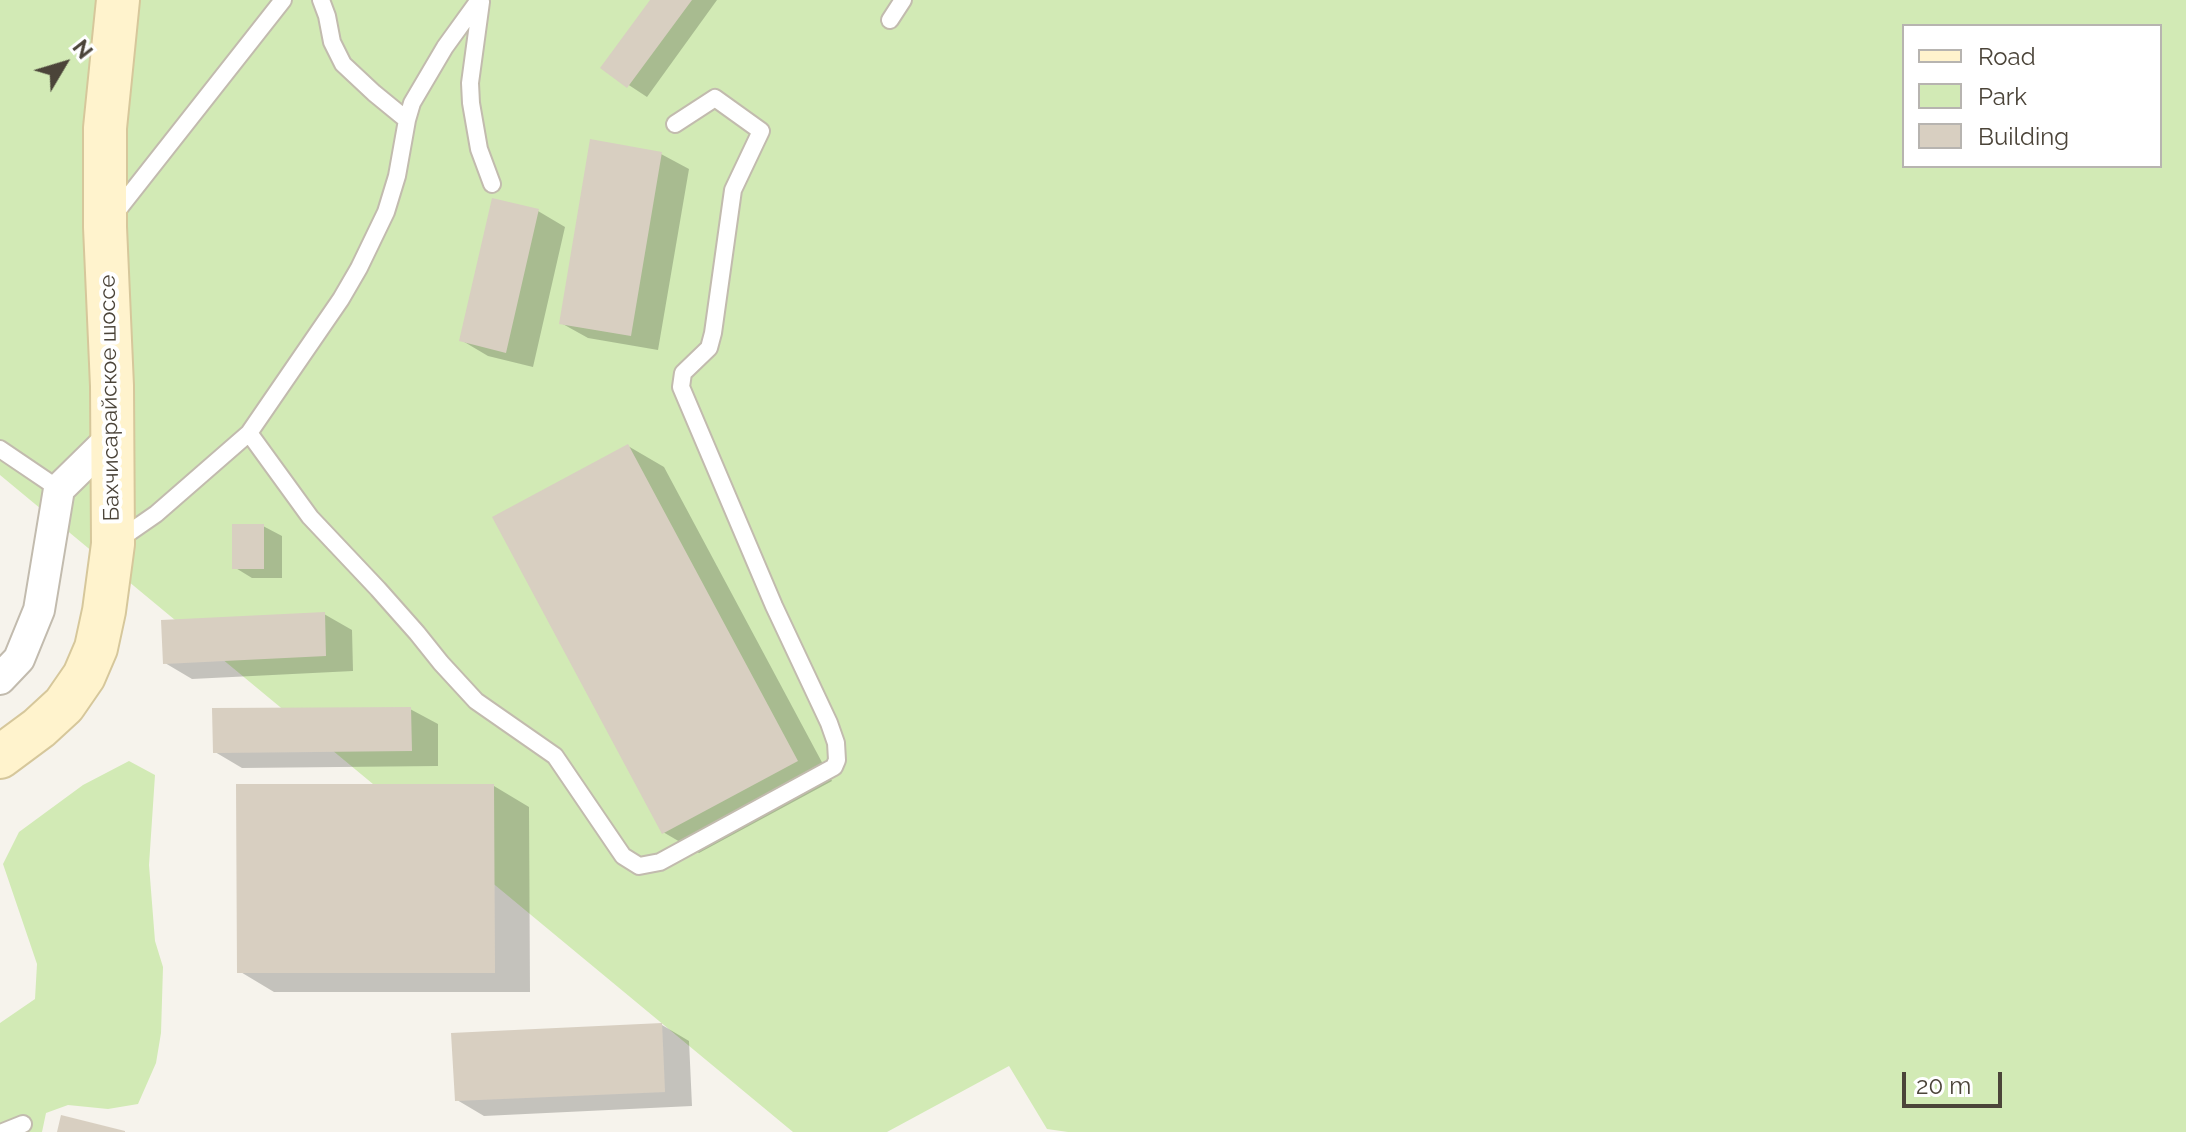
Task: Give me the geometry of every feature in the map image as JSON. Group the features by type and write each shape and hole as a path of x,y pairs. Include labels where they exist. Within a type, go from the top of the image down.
{"main road":[{"name":"Бахчисарайское шоссе","path":"0,757 64,705 84,676 96,648 104,611 113,544 105,128 118,0"}],"street":[{"path":"0,679 19,659 39,610 59,489 112,437"}],"lane":[{"path":"105,227 283,0"},
{"path":"321,0 332,42 343,64 407,120"},
{"path":"113,544 156,514 249,433 332,312 359,268 386,212 397,176 407,120 422,83 480,0"},
{"path":"480,0 471,73 471,103 479,149 492,184"},
{"path":"890,20 903,0"},
{"path":"249,433 310,517 378,589 441,663 476,701 555,756 623,856 639,866 660,862 834,767 837,760 836,743 829,723 774,606 681,387 683,373 709,348 733,190 761,131 715,98 675,124"},
{"path":"0,449 59,489"},
{"path":"3,1132 23,1124"}],"green space":[{"path":"0,0 2186,0 2186,1132 1068,1132 1047,1129 1009,1066 887,1132 793,1132 0,475"},
{"path":"129,761 155,775 149,865 155,941 163,967 161,1033 156,1063 138,1104 108,1109 68,1105 46,1113 42,1132 0,1132 0,1023 35,999 37,964 3,864 19,832 83,785"}],"building":[{"path":"650,0 692,0 627,88 600,68"},
{"path":"590,139 662,152 631,336 559,324"},
{"path":"492,198 539,209 506,353 459,341"},
{"path":"628,444 798,761 662,834 492,517"},
{"path":"232,524 264,524 264,569 232,569"},
{"path":"325,612 326,656 163,664 161,620"},
{"path":"411,707 412,751 213,753 212,708"},
{"path":"236,784 494,784 495,973 237,973"},
{"path":"662,1023 665,1092 455,1101 451,1033"},
{"path":"61,1115 125,1131 125,1132 57,1132"}]}
